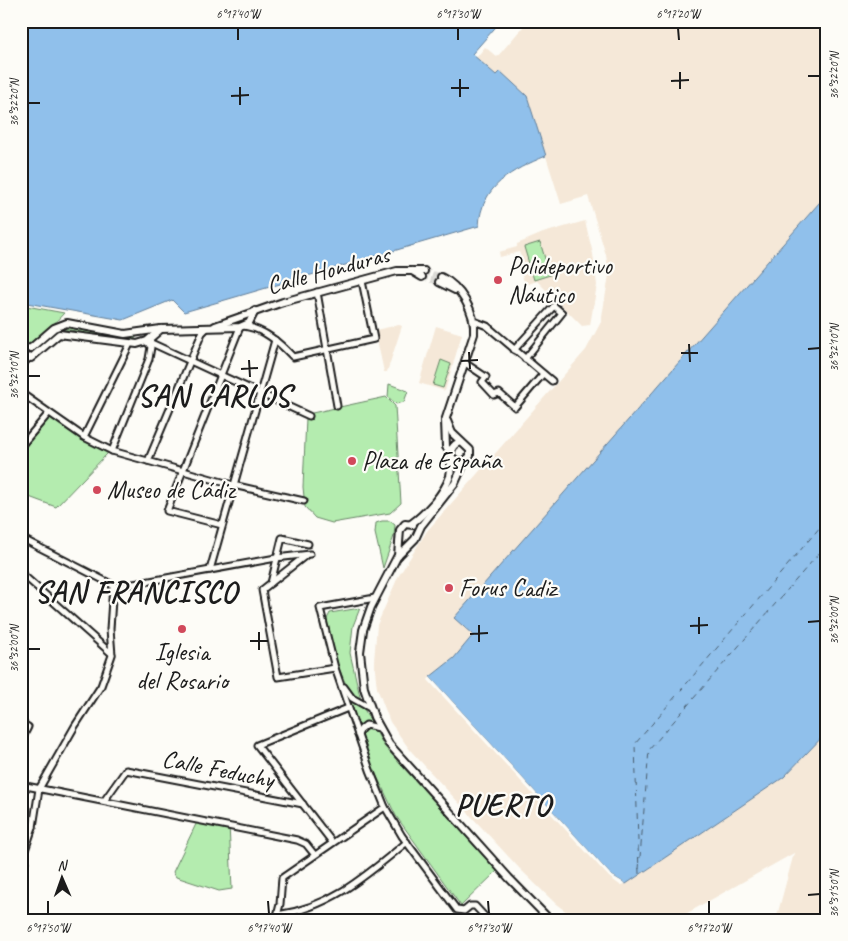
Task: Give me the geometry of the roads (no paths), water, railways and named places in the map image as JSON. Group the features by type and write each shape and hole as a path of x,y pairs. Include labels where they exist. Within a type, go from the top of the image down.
{"street":[{"name":"Calle Honduras","path":"212,327 317,292 397,271 411,270 423,274"},
{"path":"21,365 26,353 54,328 66,323 125,334 161,329 242,327 262,331 293,357 374,339 362,280"},
{"path":"440,280 452,283 472,312 474,321 474,334 444,427 446,447 456,461 465,461"},
{"path":"317,292 337,406"},
{"path":"514,350 554,306 562,313 526,359"},
{"path":"222,525 167,512 242,327 252,318 255,312"},
{"path":"474,321 487,326 552,381"},
{"path":"148,461 203,331 212,327"},
{"path":"26,353 64,333 130,344 147,341 161,329"},
{"path":"210,570 275,340"},
{"path":"147,341 190,363 309,416"},
{"path":"110,451 149,359 151,347 147,341"},
{"path":"84,437 130,344"},
{"path":"465,363 486,377 482,382 494,395 499,393 515,407 543,374"},
{"path":"21,394 84,437 110,451 184,472 304,501"},
{"path":"21,446 49,413"},
{"path":"447,417 449,428 470,450 469,458 465,461 455,483 398,557 375,598 365,622 360,652 361,673 370,708 389,744 502,870 550,920"},
{"path":"398,557 401,528 410,524 422,514 444,488 450,476 451,454 455,444 461,442"},
{"path":"410,524 415,527 417,533"},
{"path":"400,537 404,541 412,541"},
{"path":"21,538 117,587 276,558 310,554 300,558 262,590 278,677 335,668"},
{"path":"271,583 282,538 308,544"},
{"path":"21,573 112,655"},
{"path":"25,861 24,852 33,827 39,789 75,726 102,686 112,655 110,629 112,585"},
{"path":"375,598 320,608 335,668 348,708 385,807 407,842 457,910 464,911 470,906 475,906 488,920"},
{"path":"339,679 352,698 370,708"},
{"path":"332,842 257,745 348,708"},
{"path":"21,723 28,727 21,741"},
{"path":"358,736 361,729 366,725 379,728"},
{"name":"Calle Feduchy","path":"104,801 126,770 304,804"},
{"path":"21,785 297,840 306,844 314,854"},
{"path":"385,807 314,854 282,878 276,917 314,906 350,888 407,842"},
{"path":"21,822 33,827"}],"water":[{"path":"21,21 501,21 472,54 496,75 500,71 527,96 546,156 521,167 500,181 486,200 481,212 479,226 184,312 172,300 123,320 21,302"},
{"path":"827,194 827,732 784,777 626,884 611,875 430,677 454,658 473,635 454,618"}],"tunnel":[{"path":"424,271 441,277"},
{"path":"422,277 439,282"}],"place":[{"name":"Polideportivo Náutico","path":"498,280"},
{"name":"Plaza de España","path":"352,461"},
{"name":"Museo de Cádiz","path":"97,490"},
{"name":"Forus Cadiz","path":"449,588"},
{"name":"Iglesia del Rosario","path":"182,629"}],"district":[{"name":"SAN CARLOS","path":"214,396"},
{"name":"SAN FRANCISCO","path":"136,592"},
{"name":"PUERTO","path":"503,805"}]}
